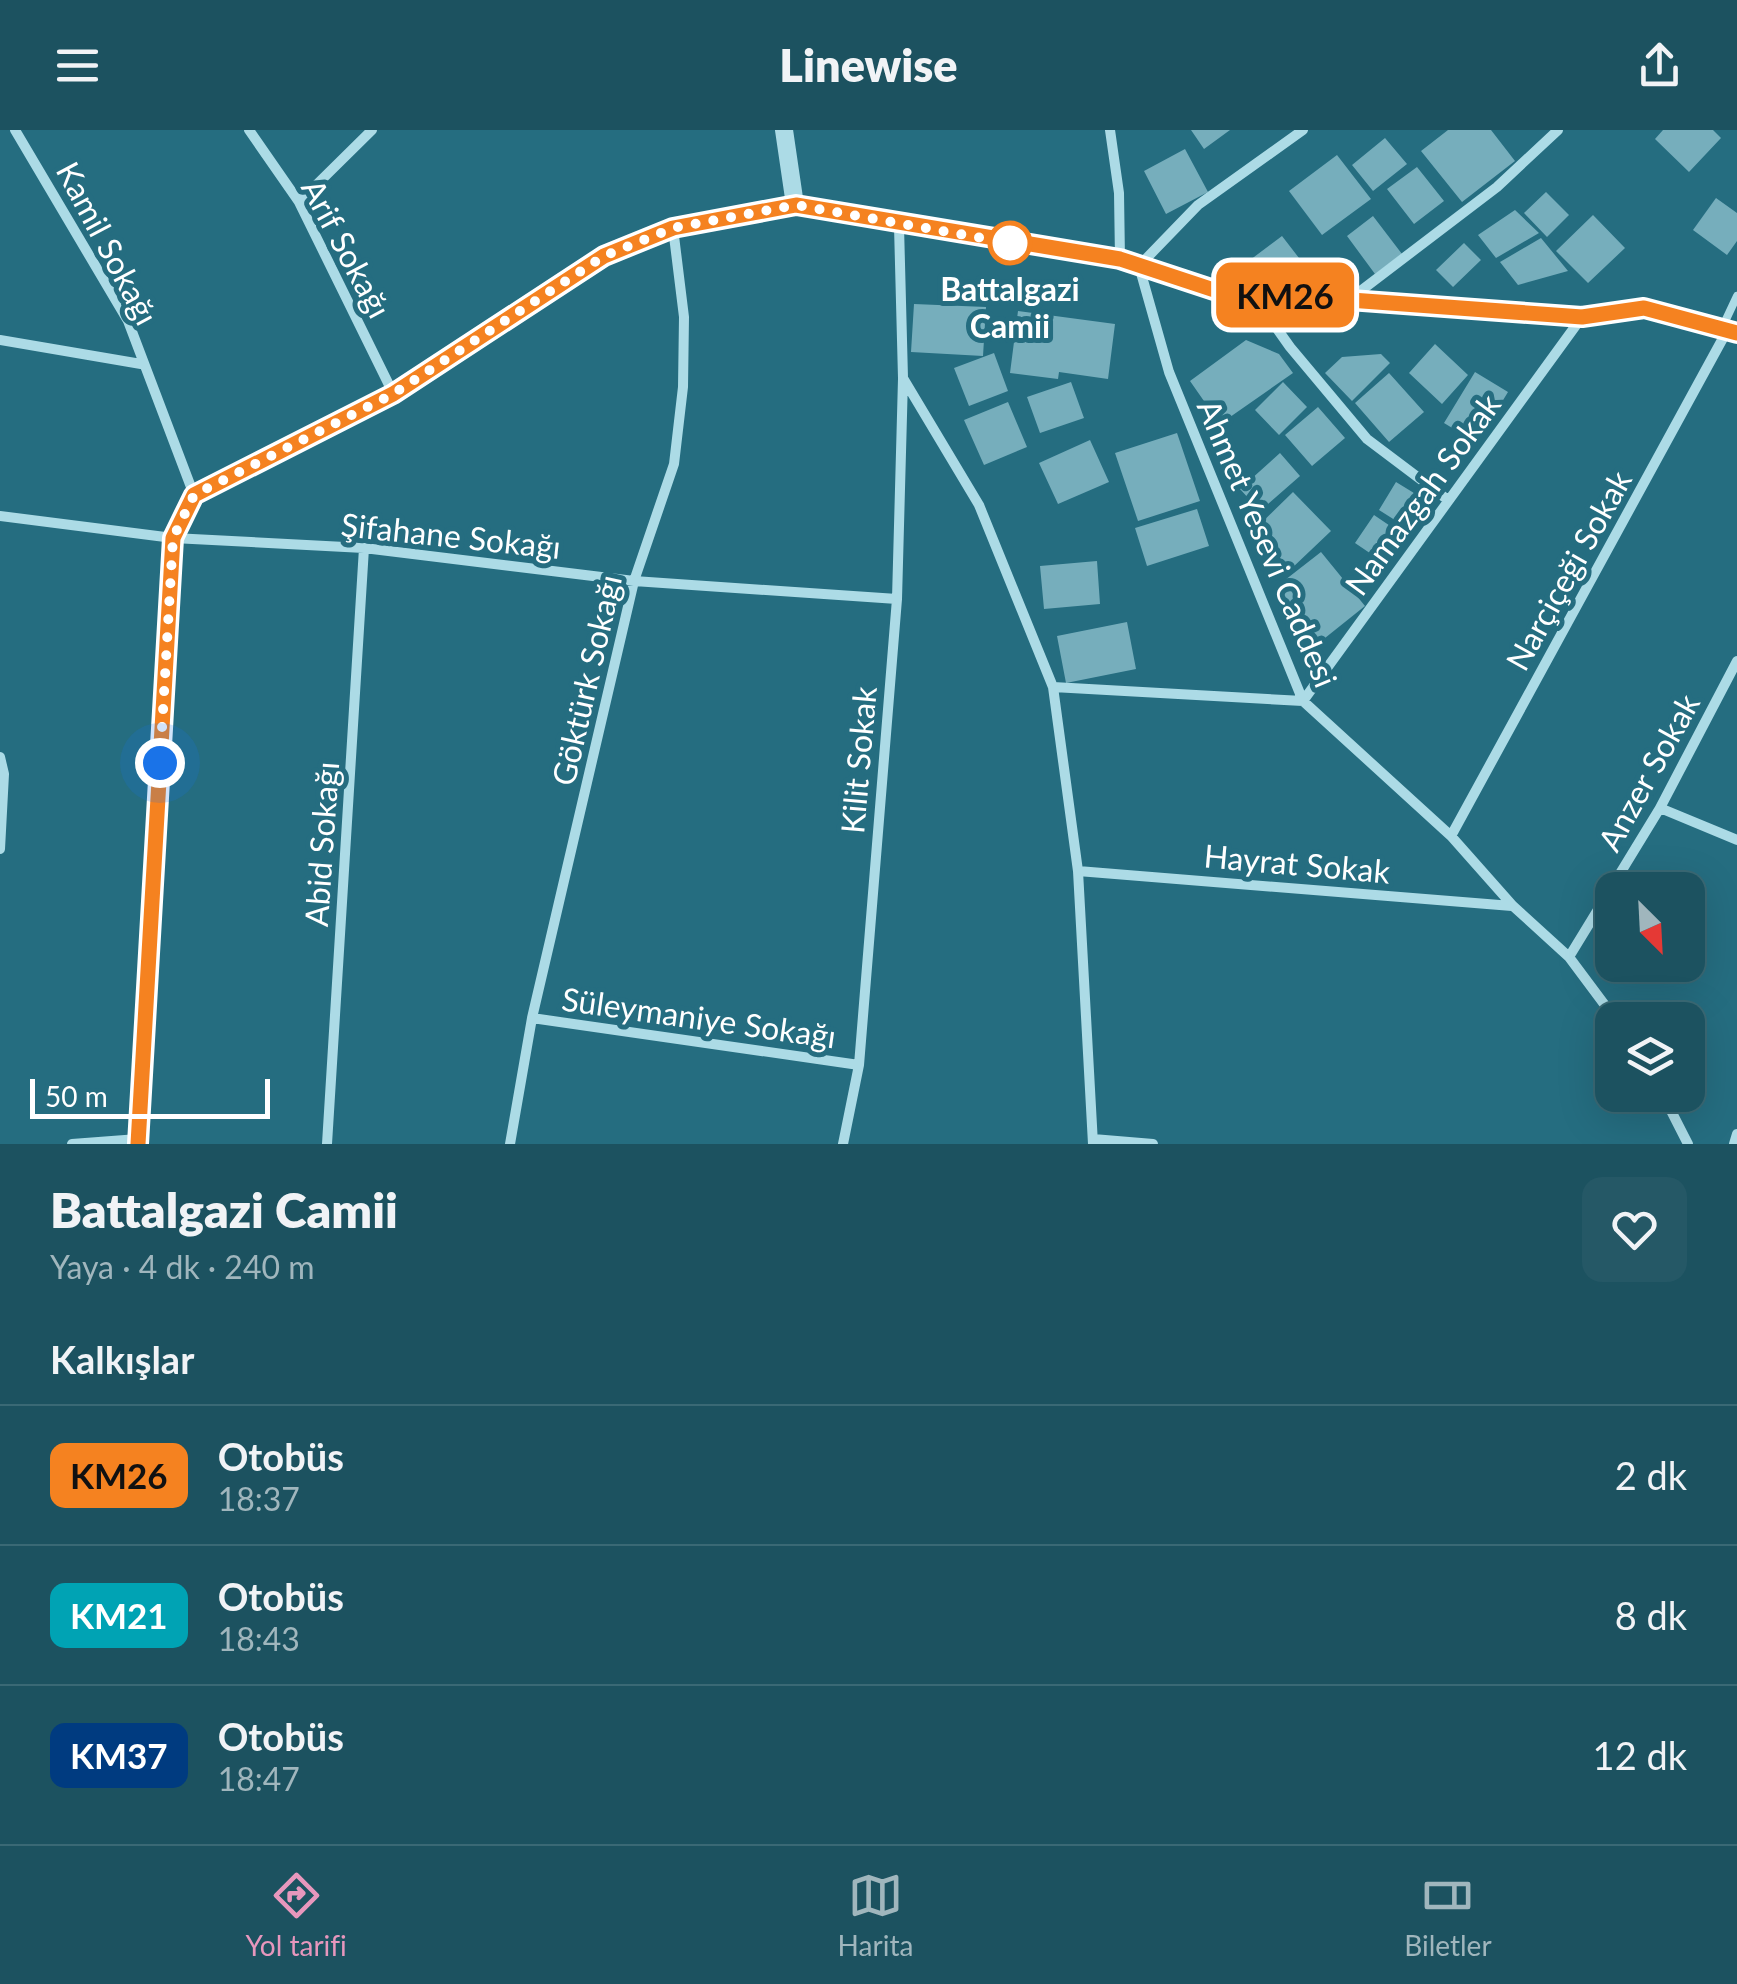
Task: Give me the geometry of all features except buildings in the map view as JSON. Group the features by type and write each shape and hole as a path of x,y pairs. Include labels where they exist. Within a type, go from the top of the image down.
{"street":[{"name":"Kamil Sokağı","path":"15,130 128,321 141,364 194,495"},
{"name":"Arif Sokağı","path":"249,130 299,202 393,394"},
{"path":"299,202 372,130"},
{"path":"784,130 796,205"},
{"path":"1110,130 1119,193 1120,259"},
{"path":"1139,266 1198,205 1303,130"},
{"path":"1349,300 1498,187 1558,130"},
{"path":"72,1144 138,1141 173,538 194,495 393,394 604,256 673,228 796,205 899,226 1120,259 1214,290 1582,317 1644,308 1729,330"},
{"name":"Kilit Sokak","path":"843,1144 859,1065 896,600 903,378 899,226"},
{"name":"Göktürk Sokağı","path":"510,1144 532,1018 634,581 674,464 683,387 684,317 673,228"},
{"name":"Ahmet Yesevi Caddesi","path":"1139,266 1169,372 1303,700 1451,836 1513,906 1569,957 1603,1002"},
{"path":"1251,292 1290,348 1367,439 1448,500"},
{"name":"Namazgah Sokak","path":"1303,700 1582,317"},
{"name":"Narçiçeği Sokak","path":"1451,836 1729,330"},
{"path":"0,340 141,364"},
{"path":"903,378 980,505 1053,687 1078,870 1093,1141 1153,1144"},
{"name":"Şifahane Sokağı","path":"0,516 173,538 364,548 634,581 896,600"},
{"name":"Abid Sokağı","path":"327,1144 364,548"},
{"name":"Anzer Sokak","path":"1569,957 1660,808 1737,661"},
{"path":"1053,687 1303,700"},
{"path":"0,757 4,774 0,849"},
{"path":"1660,808 1737,840"},
{"name":"Hayrat Sokak","path":"1078,870 1513,906"},
{"name":"Süleymaniye Sokağı","path":"532,1018 859,1065"},
{"path":"1672,1112 1688,1144"},
{"path":"1734,1144 1737,1134"}],"lane":[{"path":"1729,330 1737,296"}],"bus line":[{"name":"KM26","path":"138,1144 173,538 194,495 393,394 604,256 673,228 796,205 899,226 1120,259 1214,290 1582,317 1644,308 1737,333"}],"place":[{"name":"Battalgazi Camii","path":"1010,243"}],"route":[{"path":"160,763 173,538 194,495 393,394 604,256 673,228 796,205 1010,243"}]}
